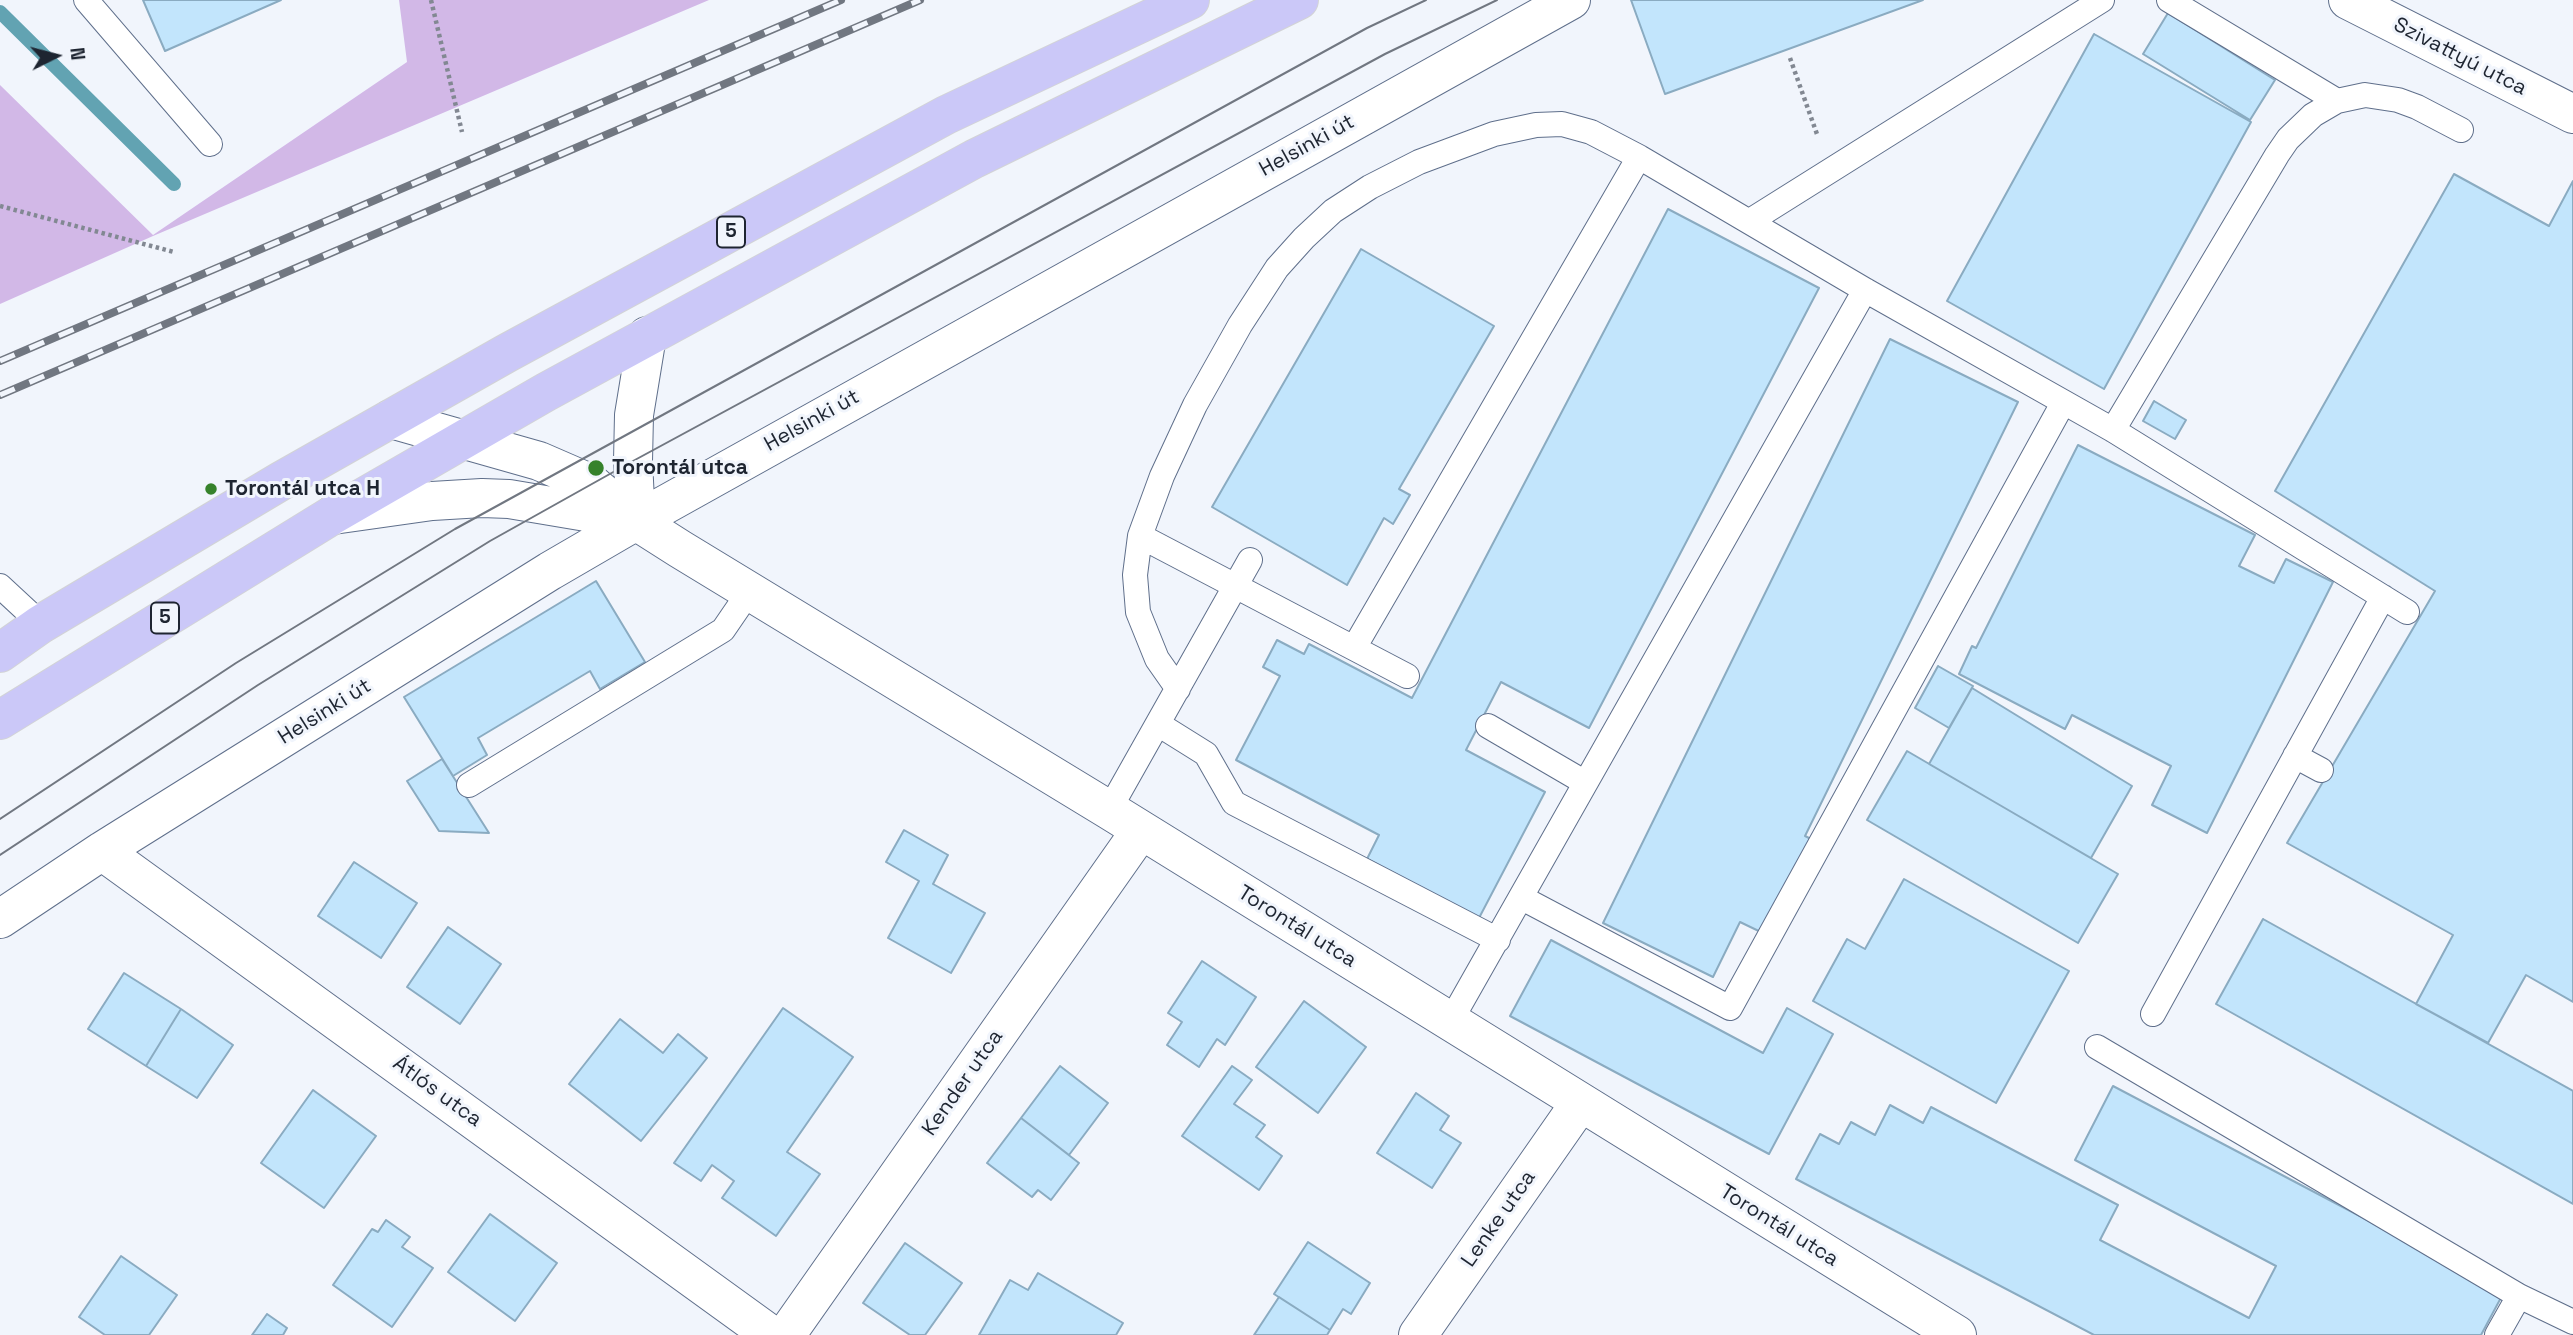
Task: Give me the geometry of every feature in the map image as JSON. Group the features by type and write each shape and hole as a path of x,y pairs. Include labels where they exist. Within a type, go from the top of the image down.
{"main road":[{"name":"5","path":"0,653 41,624 391,419 946,115 1190,0"},
{"name":"5","path":"0,720 331,516 647,336 974,159 1299,0"}],"street":[{"name":"Helsinki út","path":"0,919 102,850 550,571 1571,0"},
{"name":"Szivattyú utca","path":"2348,0 2573,114"},
{"path":"636,521 634,415 647,336"},
{"name":"Torontál utca","path":"391,419 561,469 592,484 636,521 749,593 1109,810 1957,1335"},
{"name":"Torontál utca","path":"331,516 432,501 482,498 544,504 636,521"},
{"name":"Kender utca","path":"786,1335 1141,830"},
{"name":"Átlós utca","path":"102,850 771,1335"},
{"name":"Lenke utca","path":"1418,1335 1580,1103"}],"lane":[{"path":"86,0 210,144"},
{"path":"1750,221 2102,0"},
{"path":"2169,0 2337,101"},
{"path":"2113,430 2277,155 2307,120 2337,101 2365,95 2398,100 2433,114 2460,130"},
{"path":"1178,689 1157,659 1138,612 1135,575 1140,536 1162,476 1195,405 1240,325 1277,268 1333,211 1370,187 1419,162 1494,134 1536,125 1562,124 1591,132 1639,157 1865,290 2113,430 2407,612"},
{"path":"1353,648 1639,157"},
{"path":"1450,1022 1865,290"},
{"path":"1522,898 1730,1009 2063,403"},
{"path":"1140,536 1407,676"},
{"path":"1109,810 1250,560"},
{"path":"0,586 41,624"},
{"path":"469,785 723,630 749,593"},
{"path":"2153,1014 2383,597"},
{"path":"1158,724 1206,754 1234,803 1498,940"},
{"path":"1488,726 1584,782"},
{"path":"2295,756 2321,770"},
{"path":"2097,1048 2519,1296 2573,1322"},
{"path":"2497,1335 2519,1296"}],"path":[{"path":"431,0 462,132"},
{"path":"1790,58 1830,171"},
{"path":"0,206 174,252"}],"shaded area":[{"path":"399,0 709,0 153,236 0,304 0,85 153,235 407,62"}],"building":[{"path":"143,0 281,0 165,51"},
{"path":"1631,0 1923,0 1665,94"},
{"path":"2168,13 2275,80 2250,120 2143,54"},
{"path":"2094,34 2251,122 2104,389 1947,301"},
{"path":"2454,174 2549,226 2573,181 2573,1002 2526,975 2488,1043 2416,1004 2453,935 2287,843 2435,591 2275,491"},
{"path":"1668,209 1819,288 1589,728 1501,682 1466,750 1545,792 1479,918 1367,859 1379,835 1236,760 1280,676 1263,667 1277,640 1304,654 1309,644 1412,698"},
{"path":"1361,249 1494,326 1399,489 1410,495 1393,524 1384,518 1347,585 1212,507"},
{"path":"1890,339 2018,402 1805,836 1813,840 1767,935 1740,922 1713,977 1603,923"},
{"path":"2154,401 2186,420 2175,439 2143,421"},
{"path":"2078,445 2255,535 2239,566 2274,583 2286,559 2333,582 2207,833 2152,805 2171,766 2072,715 2065,729 1959,674 1972,646 1976,648"},
{"path":"596,581 645,662 600,689 590,671 478,738 487,755 453,776 404,697"},
{"path":"1938,666 1973,686 1949,728 1915,708"},
{"path":"1972,688 2132,786 2091,858 1929,764"},
{"path":"1907,751 2118,874 2078,943 1867,820"},
{"path":"442,759 489,833 439,831 407,781"},
{"path":"904,830 948,855 933,884 985,913 951,973 888,938 919,881 886,862"},
{"path":"354,862 417,903 381,958 318,916"},
{"path":"1904,879 2069,971 1996,1103 1813,1001 1847,939 1865,949"},
{"path":"2263,919 2573,1091 2573,1204 2216,1004"},
{"path":"448,927 501,964 460,1024 407,987"},
{"path":"1551,940 1763,1053 1787,1008 1833,1034 1769,1154 1510,1016"},
{"path":"1202,961 1256,997 1225,1045 1217,1039 1199,1067 1167,1045 1182,1022 1168,1013"},
{"path":"124,973 181,1009 146,1066 88,1029"},
{"path":"1304,1001 1366,1047 1318,1113 1256,1067"},
{"path":"783,1008 853,1057 787,1152 820,1174 776,1236 722,1198 734,1181 712,1165 701,1181 674,1163"},
{"path":"181,1009 233,1045 197,1098 146,1066"},
{"path":"620,1019 663,1053 678,1034 707,1058 641,1141 569,1084"},
{"path":"1060,1066 1108,1103 1069,1155 1021,1118"},
{"path":"1232,1066 1252,1080 1234,1104 1265,1125 1256,1137 1282,1156 1259,1190 1182,1136"},
{"path":"2113,1086 2504,1292 2481,1335 2094,1335 1796,1179 1820,1134 1839,1144 1851,1122 1875,1135 1890,1105 1923,1123 1931,1107 2118,1205 2100,1240 2249,1318 2276,1266 2075,1160"},
{"path":"313,1090 376,1136 324,1208 261,1163"},
{"path":"1416,1093 1449,1116 1440,1130 1461,1143 1432,1188 1377,1153"},
{"path":"1021,1118 1079,1163 1051,1200 1038,1190 1032,1197 987,1163"},
{"path":"490,1214 557,1263 515,1321 448,1272"},
{"path":"386,1220 410,1237 402,1247 433,1268 392,1327 333,1285 372,1229 378,1232"},
{"path":"1308,1242 1370,1283 1351,1314 1343,1309 1330,1330 1274,1294"},
{"path":"905,1243 962,1283 925,1335 910,1335 863,1303"},
{"path":"121,1256 177,1295 149,1335 105,1335 79,1317"},
{"path":"1038,1273 1123,1323 1116,1335 979,1335 1010,1280 1028,1290"},
{"path":"1279,1297 1330,1330 1327,1335 1254,1335"},
{"path":"267,1314 287,1328 283,1335 252,1335"}],"waterway":[{"path":"0,12 174,184"}],"tram line":[{"path":"0,819 236,663 455,529 1367,28 1426,0"},
{"path":"0,855 258,685 490,541 1385,54 1497,0"}],"railway":[{"path":"0,361 841,0"},
{"path":"0,395 920,0"}],"place":[{"name":"Torontál utca","path":"596,468"},
{"name":"Torontál utca H","path":"211,489"}]}
